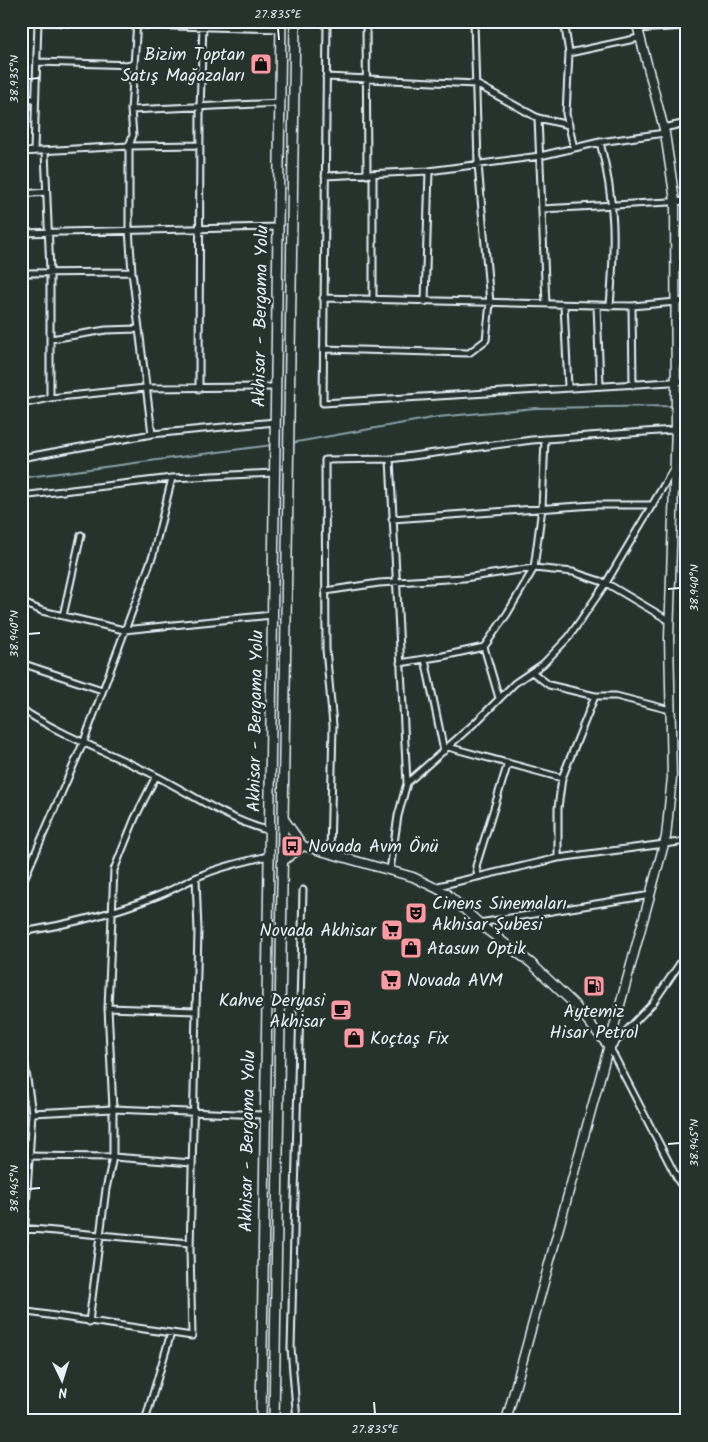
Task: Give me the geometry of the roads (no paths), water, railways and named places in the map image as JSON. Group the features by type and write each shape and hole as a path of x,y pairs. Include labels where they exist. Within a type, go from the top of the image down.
{"main road":[{"name":"Akhisar - Bergama Yolu","path":"274,1421 295,21"},
{"name":"Akhisar - Bergama Yolu","path":"260,1421 263,1115 270,831 281,25"}],"street":[{"path":"34,151 34,99 38,62 38,21 203,26 281,25"},
{"path":"327,21 323,403 568,386 633,385 687,381"},
{"path":"366,21 373,300"},
{"path":"323,349 469,353 486,340 490,303 478,164 474,21"},
{"path":"564,21 570,53 566,114 574,148"},
{"path":"137,23 131,110 133,135 128,146 129,229 138,329 152,434"},
{"path":"506,1421 610,1048 664,845 672,777 670,621 676,427 674,382 677,262 675,201 664,131 636,25 687,26"},
{"path":"199,389 200,108 203,26"},
{"path":"570,53 639,38"},
{"path":"38,62 134,65"},
{"path":"326,77 366,77 476,84 538,118 569,125"},
{"path":"21,99 34,99"},
{"path":"131,110 280,103"},
{"path":"538,118 546,304"},
{"path":"325,176 429,171 540,156 600,142 664,131 687,123"},
{"path":"600,142 613,203 615,250 610,306"},
{"path":"21,152 128,146 200,145"},
{"path":"45,151 50,272 50,398"},
{"path":"425,302 429,171"},
{"path":"21,194 46,192"},
{"path":"542,209 613,203 687,201"},
{"path":"21,233 278,227"},
{"path":"677,262 687,263"},
{"path":"21,273 132,272"},
{"path":"323,298 597,306 632,306 687,301"},
{"path":"564,305 568,386"},
{"path":"597,306 600,386"},
{"path":"632,306 633,385"},
{"path":"51,339 106,330 138,329"},
{"path":"21,404 50,398 145,388 275,387"},
{"path":"21,458 152,434 275,422"},
{"path":"330,854 333,725 326,649 325,460 390,459 545,439 676,427 687,429"},
{"path":"400,663 484,647 507,614 534,568 542,508 545,439"},
{"path":"675,440 687,440"},
{"path":"390,459 392,519 398,582 400,663 407,783 398,816 390,870"},
{"path":"674,471 686,479 687,484"},
{"path":"407,783 446,749 515,683 543,664 569,637 606,583 674,471"},
{"path":"21,496 172,478 274,473"},
{"path":"21,886 84,741 153,555 172,478"},
{"path":"392,519 594,505 653,505"},
{"path":"63,616 81,535"},
{"path":"325,590 398,582 464,578 534,568 573,572 606,583 670,621"},
{"path":"21,602 42,611 124,630 272,615"},
{"path":"484,647 499,698"},
{"path":"425,659 446,749"},
{"path":"21,662 102,690"},
{"path":"532,672 549,685 595,696 616,696 670,710"},
{"path":"558,858 558,808 562,778 595,696"},
{"path":"21,709 40,721 156,776 249,826 270,831"},
{"path":"446,749 562,778"},
{"path":"478,877 476,866 508,763"},
{"path":"89,1322 100,1233 113,1157 113,1109 108,1008 114,870 135,818 156,776"},
{"path":"284,819 303,846 413,877 446,893 479,923 531,963 573,1003 610,1048 674,1173 687,1191"},
{"path":"433,887 558,858 687,841"},
{"path":"283,861 303,846"},
{"path":"21,932 113,911 158,896 196,878 237,863 268,856"},
{"path":"21,1311 192,1336 190,1243 198,931 196,878"},
{"path":"297,1421 291,1348 302,890"},
{"path":"479,923 651,895"},
{"path":"610,1048 653,1003 687,953"},
{"path":"108,1008 196,1011"},
{"path":"21,1038 32,1113 21,1285"},
{"path":"32,1113 113,1109 263,1115"},
{"path":"21,1156 113,1157 192,1163"},
{"path":"24,1228 100,1233 190,1243"},
{"path":"145,1421 171,1333"}],"waterway":[{"path":"291,443 438,417 536,408 674,406"},
{"path":"679,406 687,406"},
{"path":"21,478 272,445"}],"place":[{"name":"Bizim Toptan Satış Mağazaları","path":"261,64"},
{"name":"Novada Avm Önü","path":"292,846"},
{"name":"Cinens Sinemaları Akhisar Şubesi","path":"416,913"},
{"name":"Novada Akhisar","path":"392,930"},
{"name":"Atasun Optik","path":"411,948"},
{"name":"Novada AVM","path":"391,980"},
{"name":"Aytemiz Hisar Petrol","path":"594,986"},
{"name":"Kahve Deryasi Akhisar","path":"341,1010"},
{"name":"Koçtaş Fix","path":"354,1038"}]}
